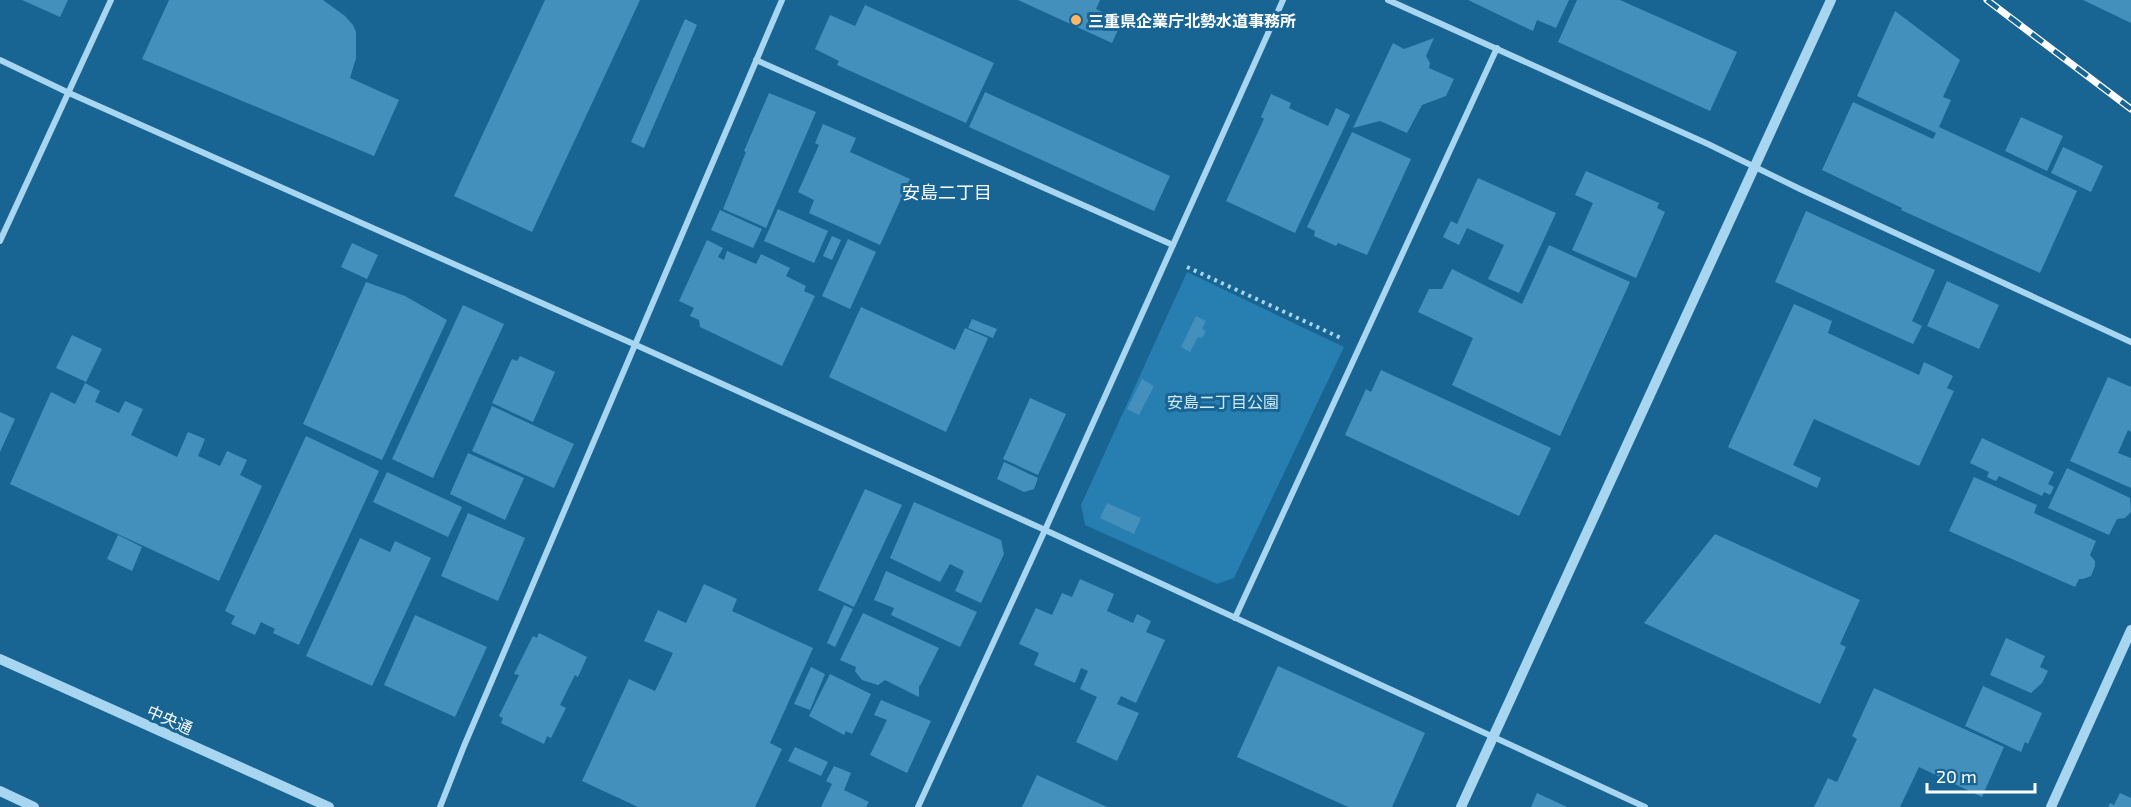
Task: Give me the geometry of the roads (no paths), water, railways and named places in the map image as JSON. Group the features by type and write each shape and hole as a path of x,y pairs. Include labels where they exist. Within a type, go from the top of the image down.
{"street":[{"path":"0,241 111,0"},
{"path":"440,807 782,0"},
{"path":"918,807 1283,0"},
{"path":"1388,0 1708,144 2131,342"},
{"path":"1461,807 1831,0"},
{"path":"1234,618 1497,48"},
{"path":"0,60 1045,530 1645,807"},
{"path":"756,60 1173,245"},
{"path":"2050,807 2131,630"},
{"name":"中央通","path":"0,659 329,807"},
{"path":"0,791 34,807"}],"railway":[{"path":"1987,0 2131,109"}],"place":[{"name":"三重県企業庁北勢水道事務所","path":"1076,20"}],"district":[{"name":"安島二丁目","path":"947,192"}],"park label":[{"name":"安島二丁目公園","path":"1223,401"}]}
